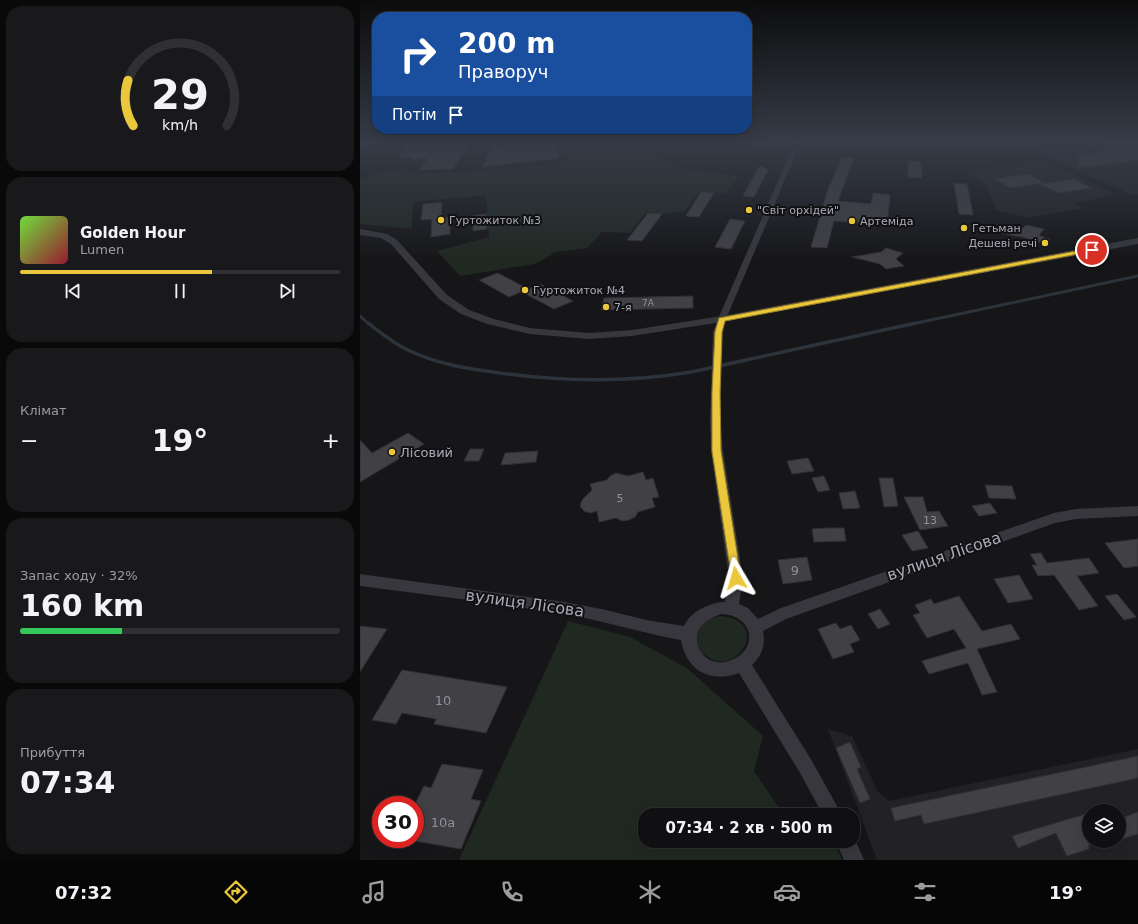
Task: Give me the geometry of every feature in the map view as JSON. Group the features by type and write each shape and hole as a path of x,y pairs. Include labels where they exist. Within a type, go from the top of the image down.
{"street":[{"path":"731,608 736,578 716,451 715,407 718,336 722,319 781,182"},
{"path":"360,232 384,236 394,242 443,297 454,306 476,316 508,326 552,334 607,335 722,319 1138,241"},
{"name":"вулиця Лісова","path":"755,628 781,614 1054,518 1076,514 1138,512"},
{"name":"вулиця Лісова","path":"360,580 565,608 606,616 646,627 689,634"},
{"path":"731,608 745,614 755,628 757,637 756,648 750,657 742,664 731,669 720,670 708,668 699,662 692,654 688,644 689,634 693,624 700,616 715,609 731,608"},
{"path":"742,664 806,767 829,808"},
{"path":"849,848 854,860"}],"shaded area":[{"path":"360,182 735,182 727,193 699,192 685,211 667,214 647,212 630,233 602,232 587,248 556,252 535,264 460,276 437,251 489,237 486,195 413,202 412,229 360,224"},
{"path":"983,182 1089,182 1117,195 1073,203 1083,208 1028,218 996,210 986,184"},
{"path":"1104,182 1138,182 1138,195 1132,195"},
{"path":"720,616 737,620 745,628 747,638 743,648 736,656 725,661 714,660 702,652 699,648 697,639 699,631 709,619"},
{"path":"568,621 630,637 688,669 763,736 754,771 779,808 638,808 638,848 837,848 842,860 459,860"},
{"path":"828,729 852,736 878,792 889,801 1138,749 1138,860 877,860 860,815 860,808 858,808"}],"building":[{"path":"751,182 762,182 754,197 743,196"},
{"path":"831,182 845,182 838,201 871,204 873,193 890,195 887,225 834,221 827,248 811,247"},
{"path":"1000,182 1045,183 1011,188"},
{"path":"1052,182 1080,182 1092,188 1059,193 1040,184"},
{"path":"954,183 967,184 973,215 959,214"},
{"path":"701,192 714,193 699,217 686,216"},
{"name":"Гуртожиток №3","path":"442,202 441,218 450,217 450,234 431,237 432,219 421,220 423,204"},
{"path":"648,213 662,214 642,241 627,240"},
{"path":"486,214 487,229 473,231 472,216"},
{"path":"730,219 745,221 731,249 715,247"},
{"path":"1026,225 1044,229 1039,235 1050,240 1034,243 1026,238 1000,233 1000,231 1023,228"},
{"path":"886,248 903,253 896,259 904,266 886,269 880,264 852,257 881,252"},
{"path":"498,273 528,289 509,297 479,280"},
{"path":"540,284 573,301 554,309 522,292"},
{"path":"693,296 693,308 601,310 604,298"},
{"name":"Лісовий","path":"408,433 424,444 360,482 360,440 372,453"},
{"path":"470,449 484,449 479,461 464,461"},
{"path":"538,451 536,462 501,465 505,453"},
{"path":"808,458 814,471 792,474 787,461"},
{"path":"643,472 646,480 653,478 659,497 652,498 655,507 638,512 635,517 629,520 622,521 616,518 599,522 597,511 590,513 584,511 580,506 582,500 592,490 590,484 607,480 610,476 616,473 628,476"},
{"path":"824,476 830,490 818,492 812,478"},
{"path":"879,478 893,478 898,506 884,507"},
{"path":"985,485 1012,486 1016,499 989,498"},
{"path":"855,491 860,508 843,509 839,493"},
{"path":"904,497 923,497 927,512 939,511 948,526 920,530"},
{"path":"990,503 997,513 979,516 972,506"},
{"path":"844,528 846,541 814,542 812,529"},
{"path":"918,531 928,548 912,551 902,535"},
{"path":"1138,539 1138,566 1124,568 1105,543"},
{"path":"1041,553 1047,563 1089,558 1099,573 1077,576 1098,606 1079,610 1054,575 1038,576 1032,565 1037,565 1030,554"},
{"path":"807,557 812,580 783,584 778,560"},
{"path":"1019,575 1033,599 1008,603 994,579"},
{"path":"1117,594 1136,617 1124,620 1105,596"},
{"path":"959,596 982,631 1011,624 1020,639 977,649 997,692 982,695 968,663 929,674 922,661 966,648 954,629 927,638 913,615 920,613 915,605 931,599 934,604"},
{"path":"880,609 890,624 878,629 868,614"},
{"path":"836,623 840,629 851,625 860,640 850,644 854,652 833,659 818,629"},
{"path":"360,626 387,629 360,672"},
{"path":"402,670 507,687 486,733 434,724 436,719 402,713 396,724 372,720"},
{"path":"850,742 861,767 857,769 870,799 860,803 836,748"},
{"path":"1138,756 1138,778 924,824 921,815 895,821 891,808"},
{"path":"442,764 483,770 471,799 481,801 461,849 424,843 424,796 419,796 424,786 431,788"},
{"path":"1138,812 1138,834 1126,838 1126,816"},
{"path":"1082,815 1082,848 1089,849 1067,856 1056,833 1018,848 1012,836"}],"waterway":[{"path":"912,324 1138,276"},
{"path":"360,316 369,324"},
{"path":"368,323 387,338 419,355 430,359 476,370 572,380 619,380 667,376 916,323"}],"place":[{"name":"\"Світ орхідей\"","path":"749,210"},
{"name":"Гуртожиток №3","path":"441,220"},
{"name":"Артеміда","path":"852,221"},
{"name":"Гетьман","path":"964,228"},
{"name":"Дешеві речі","path":"1045,243"},
{"name":"Гуртожиток №4","path":"525,290"},
{"name":"7-я","path":"606,307"},
{"name":"Лісовий","path":"392,452"}],"route":[{"path":"736,578 716,451 715,420 718,332 722,319 1092,250"}]}
